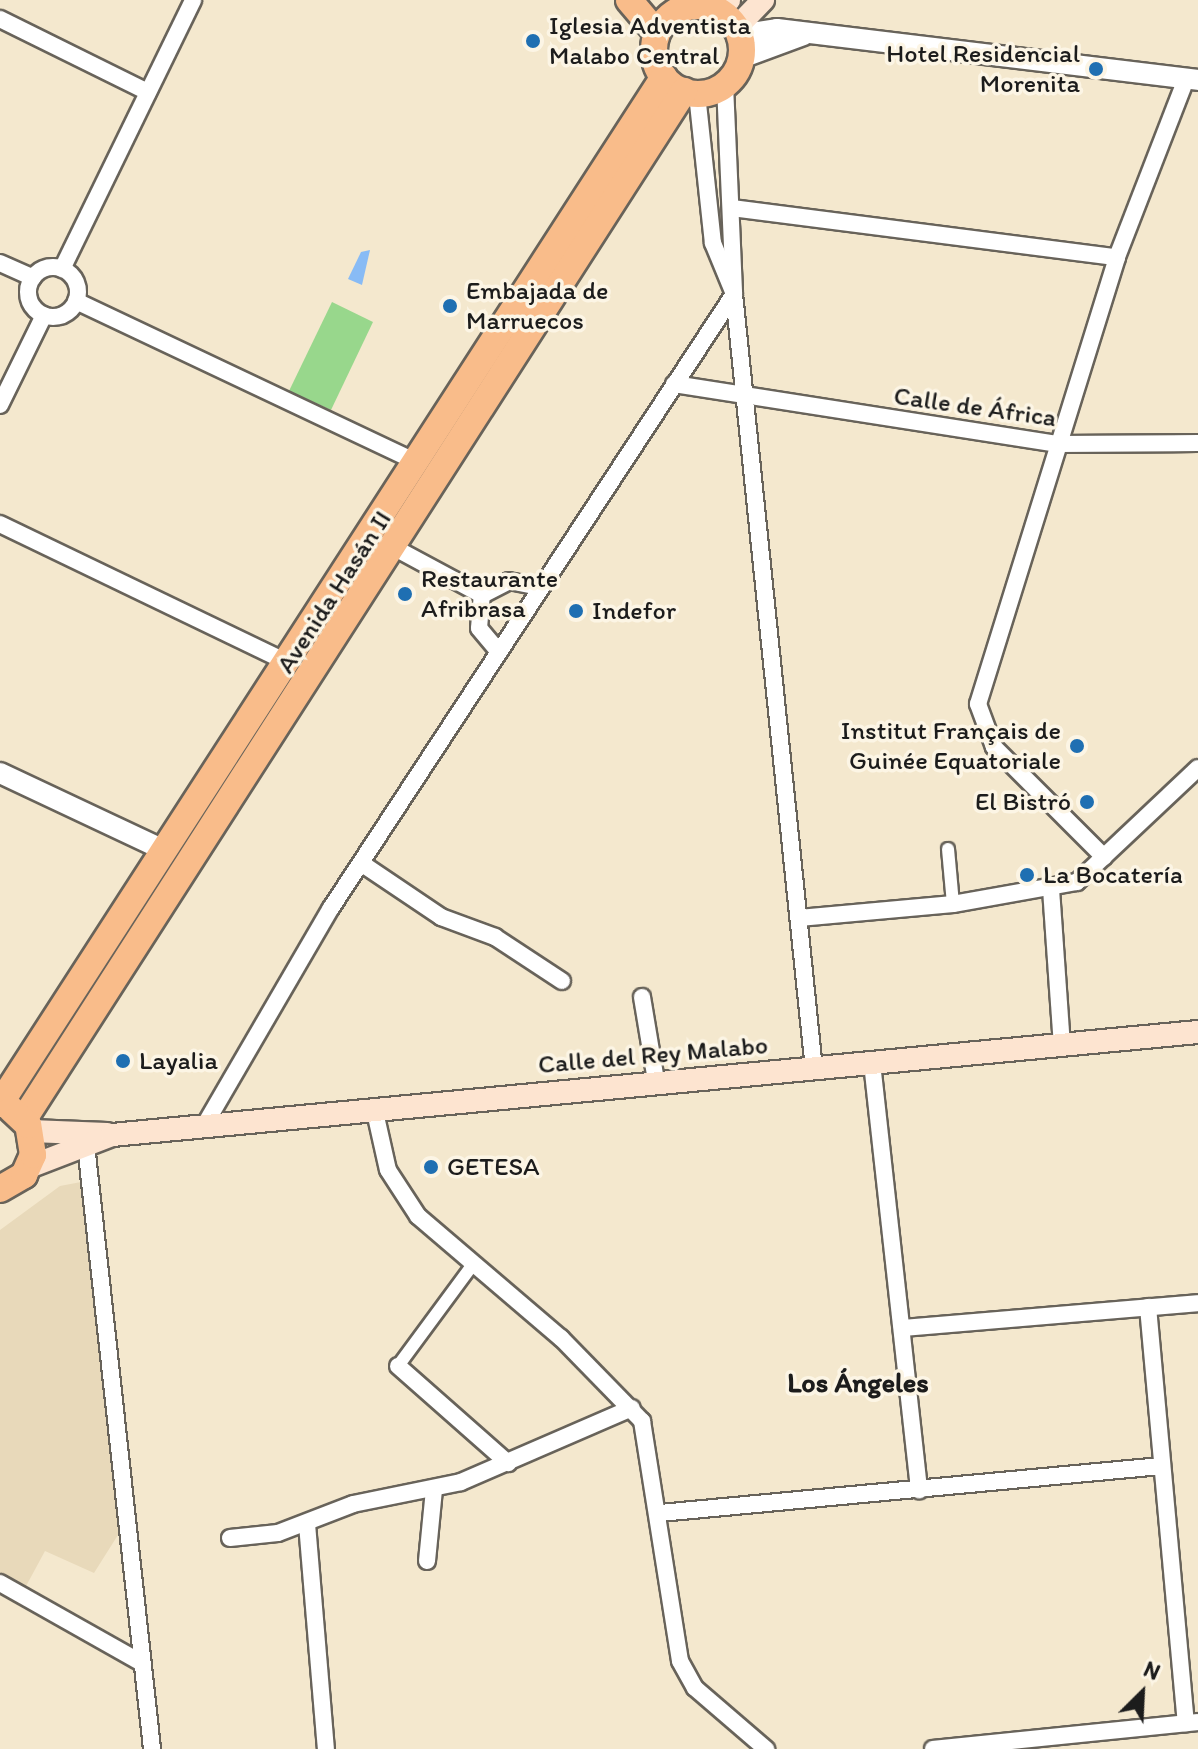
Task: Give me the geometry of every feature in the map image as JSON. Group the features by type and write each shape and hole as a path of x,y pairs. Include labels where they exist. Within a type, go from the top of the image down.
{"main road":[{"path":"629,0 657,33"},
{"path":"739,40 720,4 672,5 657,33 654,56 682,87 725,85 739,40 763,0"},
{"name":"Avenida Hasán II","path":"0,1105 417,462 682,87"},
{"name":"Avenida Hasán II","path":"27,1125 682,87"},
{"name":"Calle del Rey Malabo","path":"27,1125 112,1135 1198,1032"},
{"path":"0,1105 27,1125 29,1167 0,1189"},
{"name":"Calle del Rey Malabo","path":"29,1167 112,1135"}],"street":[{"path":"0,263 33,278 62,269 193,0"},
{"path":"0,19 148,92"},
{"path":"739,40 808,33 1192,81 1117,257 983,689 979,720 994,747 1104,857"},
{"path":"725,85 734,294 814,1069"},
{"path":"682,87 713,243 734,294"},
{"path":"732,208 1117,257"},
{"path":"33,278 29,299 44,315 65,314 76,301 74,280 62,269"},
{"path":"204,1126 361,863 734,294"},
{"path":"76,301 417,462"},
{"path":"0,405 44,315"},
{"name":"Calle de África","path":"674,384 746,398 1058,444 1198,443"},
{"path":"0,524 289,663"},
{"path":"393,547 482,595"},
{"path":"482,595 509,581 540,587"},
{"path":"482,595 479,628 499,652"},
{"path":"799,918 953,904 1077,882 1198,768"},
{"path":"0,773 164,850"},
{"path":"948,849 953,904"},
{"path":"361,863 441,917 495,937 562,981"},
{"path":"1051,889 1062,1046"},
{"path":"642,997 656,1081"},
{"path":"872,1063 919,1490"},
{"path":"375,1112 396,1186 418,1216 474,1263 632,1408 647,1432 684,1670 766,1749"},
{"path":"86,1145 152,1749"},
{"path":"474,1263 398,1366 508,1463"},
{"path":"902,1328 1198,1303"},
{"path":"933,1749 1192,1723 1161,1466 1148,1307"},
{"path":"230,1538 307,1524 353,1504 434,1489 508,1463 632,1408"},
{"path":"660,1513 1161,1466"},
{"path":"427,1561 434,1489"},
{"path":"307,1524 326,1749"},
{"path":"0,1583 142,1663"}],"shaded area":[{"path":"81,1182 123,1527 94,1573 45,1551 25,1588 0,1573 0,1230 60,1186"}],"green space":[{"path":"332,302 373,322 331,410 289,391"}],"water":[{"path":"370,250 362,285 348,279 361,252"}],"place":[{"name":"Iglesia Adventista Malabo Central","path":"533,41"},
{"name":"Hotel Residencial Morenita","path":"1096,69"},
{"name":"Embajada de Marruecos","path":"450,306"},
{"name":"Restaurante Afribrasa","path":"405,594"},
{"name":"Indefor","path":"576,611"},
{"name":"Institut Français de Guinée Equatoriale","path":"1077,746"},
{"name":"El Bistró","path":"1087,802"},
{"name":"La Bocatería","path":"1027,875"},
{"name":"Layalia","path":"123,1061"},
{"name":"GETESA","path":"431,1167"}],"district":[{"name":"Los Ángeles","path":"858,1382"}]}
